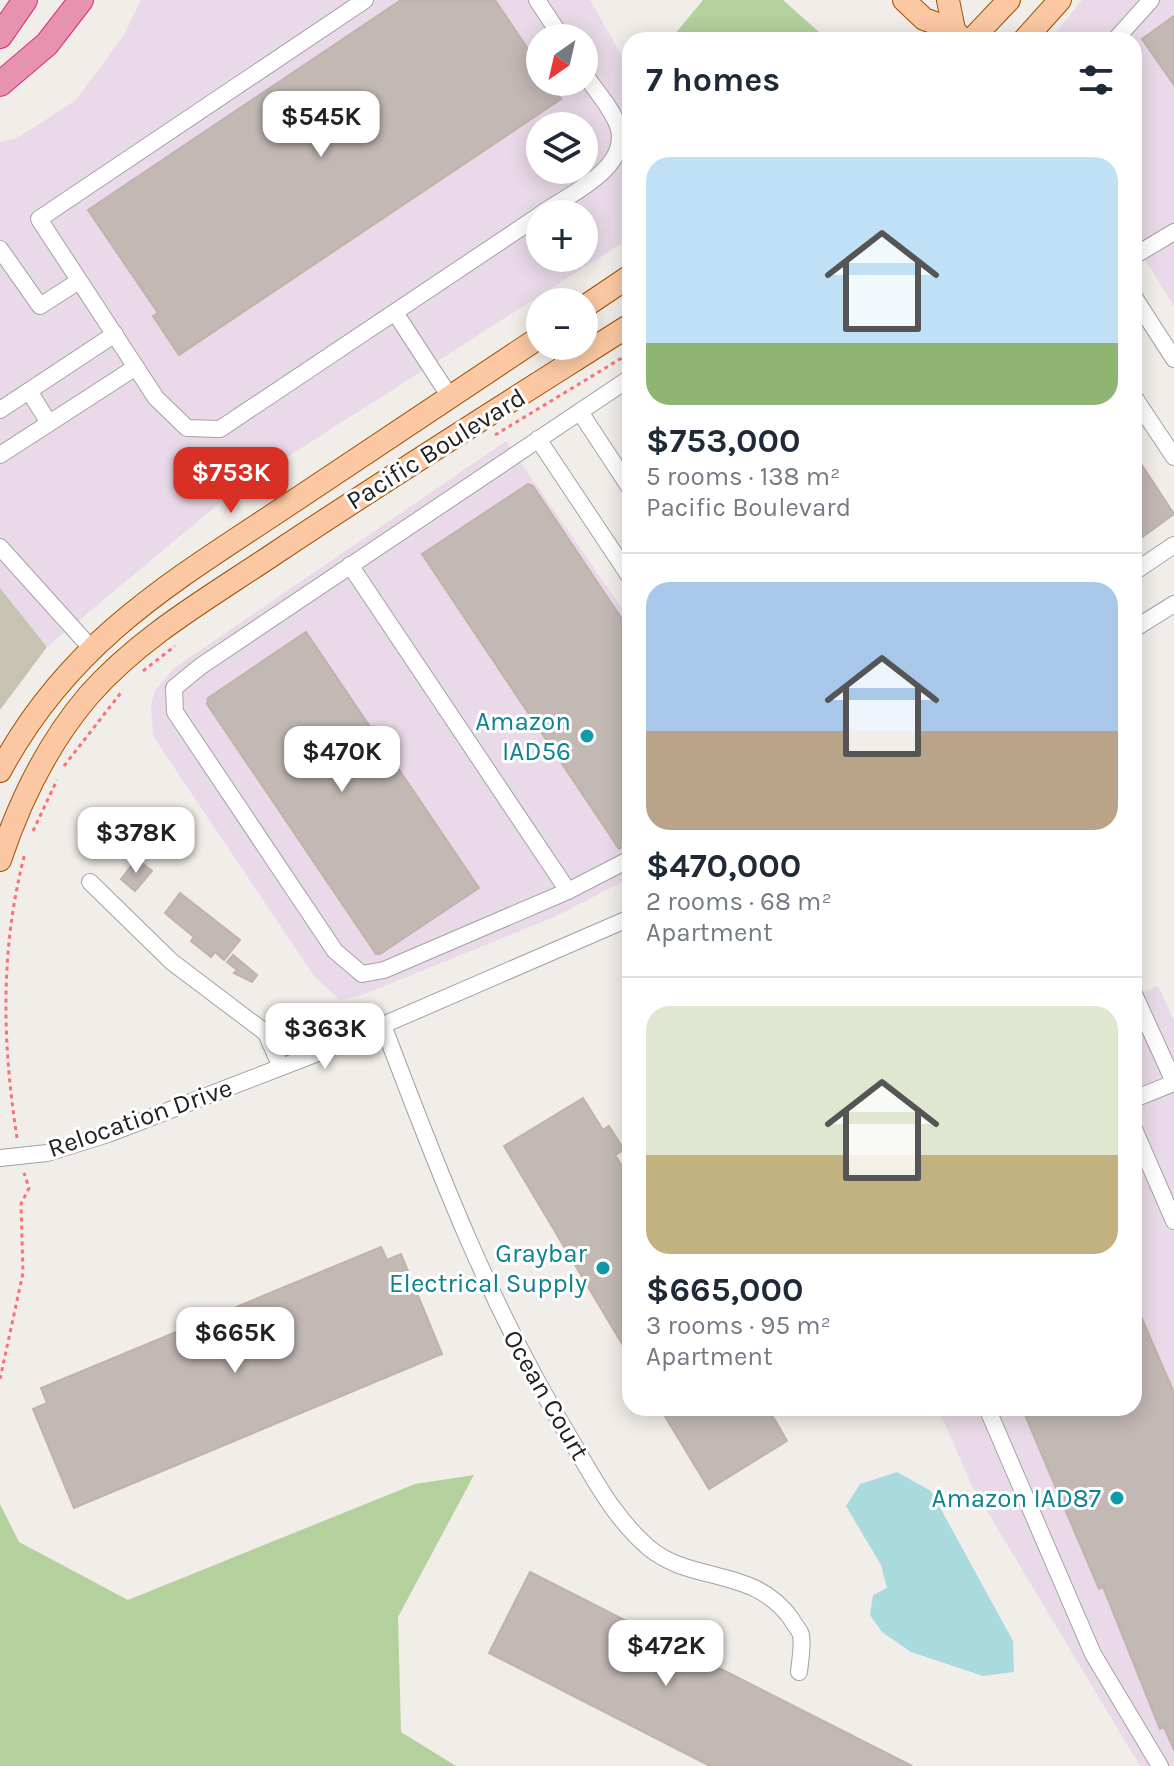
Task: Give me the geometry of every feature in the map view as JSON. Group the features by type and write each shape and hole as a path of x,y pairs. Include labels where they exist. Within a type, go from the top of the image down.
{"highway":[{"path":"0,36 25,0"},
{"path":"0,84 47,44 81,0"}],"main road":[{"path":"904,0 924,19 952,32"},
{"path":"948,0 961,32"},
{"path":"969,32 1009,0"},
{"path":"1031,32 1060,0"},
{"path":"598,298 622,281"},
{"name":"Pacific Boulevard","path":"0,860 19,806 49,750 72,716 124,659 162,629 332,515 622,330"},
{"name":"Pacific Boulevard","path":"0,771 50,693 91,648 142,603 526,346"}],"street":[{"path":"365,0 39,219 156,398 187,428 220,429 396,314 526,224"},
{"path":"537,0 553,24"},
{"path":"1122,32 1151,0"},
{"path":"561,200 611,166 620,146 618,126 598,95"},
{"path":"1142,251 1174,232"},
{"path":"0,249 40,306 79,281"},
{"path":"1142,309 1174,359"},
{"path":"396,314 450,397"},
{"path":"0,410 115,334"},
{"path":"0,455 136,367"},
{"path":"622,383 201,666 174,688 175,712 219,779 335,951 362,974 384,970 568,891 622,863"},
{"path":"29,391 49,423"},
{"path":"1142,409 1174,457"},
{"path":"580,412 622,476"},
{"path":"538,439 622,565"},
{"path":"1142,567 1174,545"},
{"path":"0,547 91,648"},
{"path":"350,565 568,891"},
{"path":"1142,624 1174,604"},
{"path":"90,882 172,962 266,1033 281,1067"},
{"name":"Relocation Drive","path":"0,1158 68,1148 281,1067 622,921"},
{"path":"1142,1012 1174,1082 1142,1096"},
{"name":"Ocean Court","path":"383,1025 481,1275 525,1364 619,1520 651,1550 685,1567 727,1576 762,1591 785,1611 801,1634 799,1672"},
{"path":"1142,1147 1174,1221"},
{"path":"990,1416 1093,1654 1160,1766"}],"path":[{"path":"494,436 622,358"},
{"path":"140,674 186,637"},
{"path":"0,1379 23,1273 21,1204 29,1188 19,1156 7,1083 3,1006 12,898 28,841 60,773 91,728 129,683"}],"shaded area":[{"path":"141,0 590,0 622,56 622,243 598,258 598,200 526,200 526,272 577,272 552,288 526,288 526,304 234,491 47,647 0,588 0,142 17,138 76,100 124,35"},
{"path":"1082,0 1174,0 1174,306 1142,255 1142,32 1056,32"},
{"path":"506,441 622,608 622,882 554,917 362,995 340,1000 314,976 153,736 151,704 156,689 173,669"},
{"path":"0,588 47,647 0,710"},
{"path":"1158,986 1174,1020 1174,1766 1140,1766 972,1486 941,1416 1142,1416 1142,993"}],"green space":[{"path":"703,0 783,0 819,32 677,32"},
{"path":"474,1475 398,1617 401,1732 456,1766 0,1766 0,1504 19,1542 128,1600 415,1484"}],"water":[{"path":"897,1472 931,1491 1013,1641 1014,1672 983,1676 911,1652 882,1632 870,1615 873,1595 887,1588 881,1565 846,1506 860,1484"}],"building":[{"path":"401,0 495,0 526,46 526,96 559,96 561,99 542,112 526,112 526,122 179,355 153,316 158,313 88,210"},
{"path":"1174,16 1174,85 1142,39"},
{"path":"1142,465 1174,514 1142,537"},
{"name":"Amazon IAD56","path":"528,484 533,486 622,619 622,847 619,849 422,554"},
{"path":"306,632 479,888 380,954 376,954 207,704 208,698"},
{"path":"137,859 152,871 135,891 121,879"},
{"path":"180,893 240,940 224,960 215,952 211,957 191,941 194,937 165,913"},
{"path":"233,955 257,975 252,982 234,973 237,970 227,962"},
{"name":"Graybar Electrical Supply","path":"583,1098 603,1130 609,1126 622,1147 622,1151 615,1155 622,1166 622,1344 504,1146"},
{"path":"381,1247 387,1260 401,1254 442,1354 74,1508 33,1409 47,1403 41,1388"},
{"name":"Amazon IAD87","path":"1142,1319 1174,1393 1174,1750 1164,1727 1160,1729 1103,1587 1099,1589 1025,1416 1142,1416"},
{"path":"665,1416 773,1416 787,1441 709,1489"},
{"path":"530,1572 912,1766 710,1766 489,1653"}],"place":[{"name":"Amazon IAD56","path":"587,736"},
{"name":"Graybar Electrical Supply","path":"603,1268"},
{"name":"Amazon IAD87","path":"1117,1498"}]}
